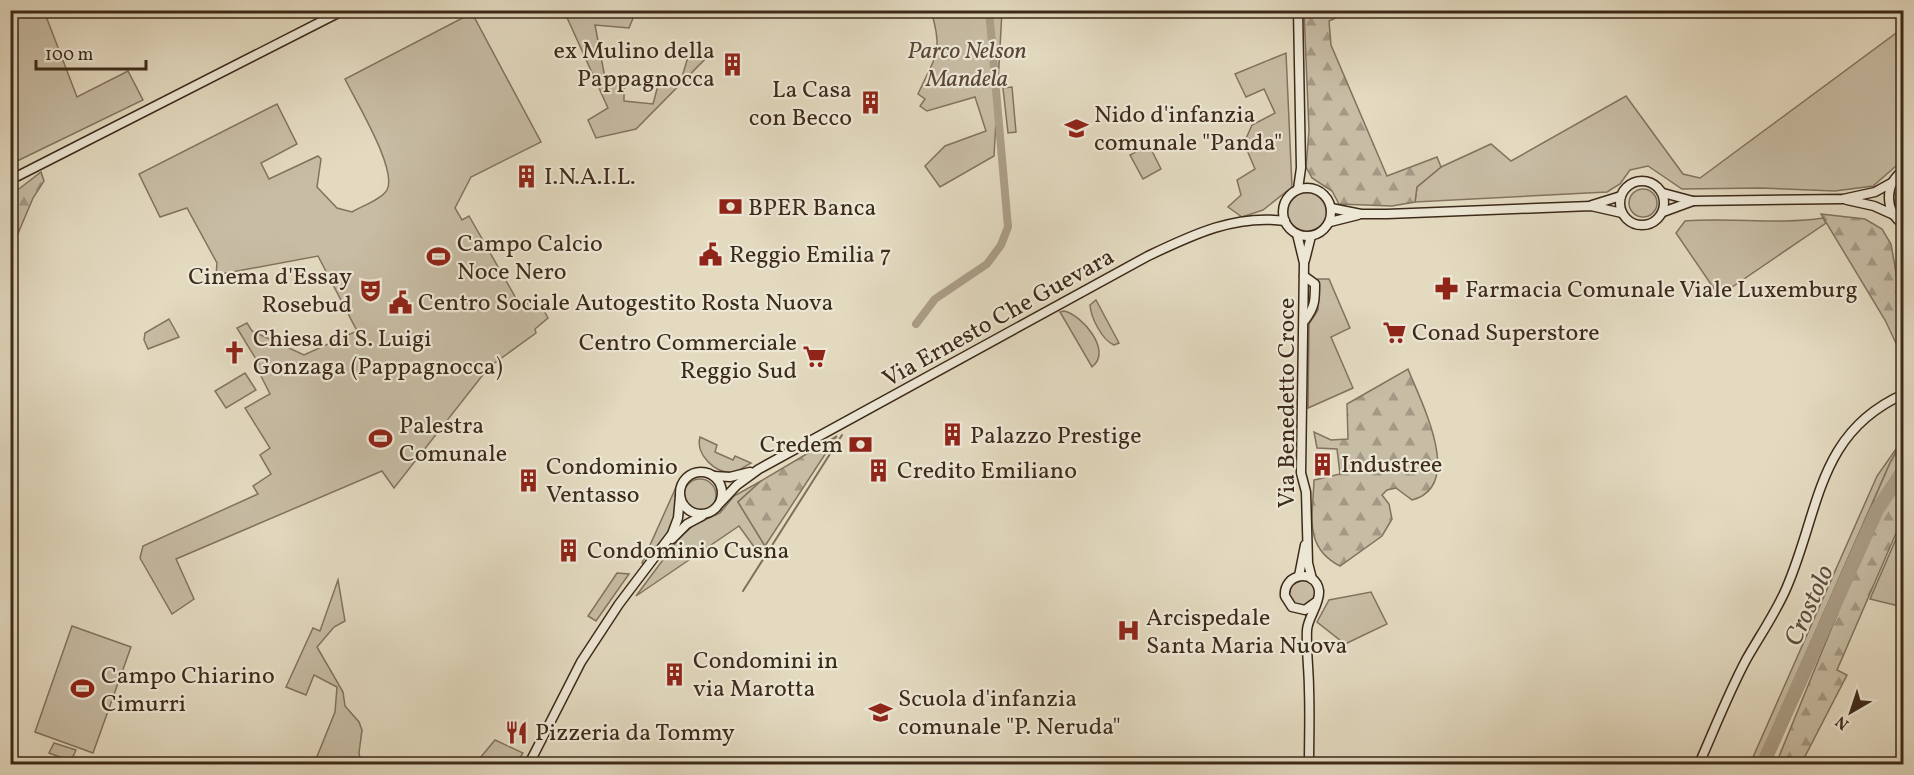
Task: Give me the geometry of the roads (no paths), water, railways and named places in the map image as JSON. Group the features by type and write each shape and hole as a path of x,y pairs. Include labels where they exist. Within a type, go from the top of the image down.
{"street":[{"path":"10,180 344,10"},
{"path":"1298,10 1301,168 1298,189"},
{"path":"1301,168 1310,188"},
{"path":"1622,213 1621,196 1626,187 1641,180 1652,182 1663,194 1693,201 1844,199 1875,192 1893,182 1904,170"},
{"path":"1893,182 1888,199 1904,231"},
{"path":"1330,222 1331,208 1325,195 1310,188 1298,189 1286,200 1283,211 1285,221 1297,234 1311,236 1322,231 1330,222 1361,214 1591,206 1622,213 1631,222 1644,225 1656,221 1663,212 1693,201"},
{"path":"1663,194 1663,212"},
{"path":"1591,206 1621,196"},
{"path":"1844,199 1874,206 1899,221"},
{"path":"1331,208 1361,214"},
{"name":"Via Ernesto Che Guevara","path":"720,503 737,485 759,469 1148,256 1191,235 1283,211"},
{"name":"Via Ernesto Che Guevara","path":"1263,218 1285,221"},
{"name":"Via Benedetto Croce","path":"1297,234 1304,263 1301,473 1306,492 1306,542 1312,579"},
{"name":"Via Benedetto Croce","path":"1304,263 1311,236"},
{"path":"1699,765 1735,680 1786,588 1812,507 1832,459 1844,440 1866,415 1904,394"},
{"name":"Via Ernesto Che Guevara","path":"714,476 738,476 759,469"},
{"path":"529,765 581,662 619,604 664,545 678,518 683,480 690,474 702,472 714,476 721,489 720,503 714,511 687,524 664,545"},
{"path":"680,496 687,510 694,514 705,515"},
{"name":"Via Benedetto Croce","path":"1299,576 1306,542"},
{"path":"1307,631 1296,609 1289,604 1284,591 1291,579 1299,576 1312,579 1319,590 1307,631 1309,765"},
{"path":"1296,609 1305,610 1316,602"}],"waterway":[{"path":"916,324 935,299 987,264 1001,245 1008,227 989,10"},
{"path":"743,591 842,435"},
{"name":"Crostolo","path":"1763,764 1877,510 1904,469"}],"place":[{"name":"ex Mulino della Pappagnocca","path":"733,64"},
{"name":"La Casa con Becco","path":"870,103"},
{"name":"Nido d'infanzia comunale \"Panda\"","path":"1076,128"},
{"name":"I.N.A.I.L.","path":"526,176"},
{"name":"BPER Banca","path":"730,207"},
{"name":"Reggio Emilia 7","path":"711,254"},
{"name":"Campo Calcio Noce Nero","path":"439,257"},
{"name":"Farmacia Comunale Viale Luxemburg","path":"1447,289"},
{"name":"Cinema d'Essay Rosebud","path":"370,290"},
{"name":"Centro Sociale Autogestito Rosta Nuova","path":"400,302"},
{"name":"Conad Superstore","path":"1394,332"},
{"name":"Chiesa di S. Luigi Gonzaga (Pappagnocca)","path":"235,352"},
{"name":"Centro Commerciale Reggio Sud","path":"815,356"},
{"name":"Palazzo Prestige","path":"952,435"},
{"name":"Palestra Comunale","path":"381,439"},
{"name":"Credem","path":"861,444"},
{"name":"Industree","path":"1323,464"},
{"name":"Credito Emiliano","path":"879,470"},
{"name":"Condominio Ventasso","path":"528,480"},
{"name":"Condominio Cusna","path":"569,550"},
{"name":"Arcispedale Santa Maria Nuova","path":"1128,631"},
{"name":"Condomini in via Marotta","path":"675,674"},
{"name":"Campo Chiarino Cimurri","path":"83,689"},
{"name":"Scuola d'infanzia comunale \"P. Neruda\"","path":"880,712"},
{"name":"Pizzeria da Tommy","path":"517,732"}],"park label":[{"name":"Parco Nelson Mandela","path":"967,64"}]}
